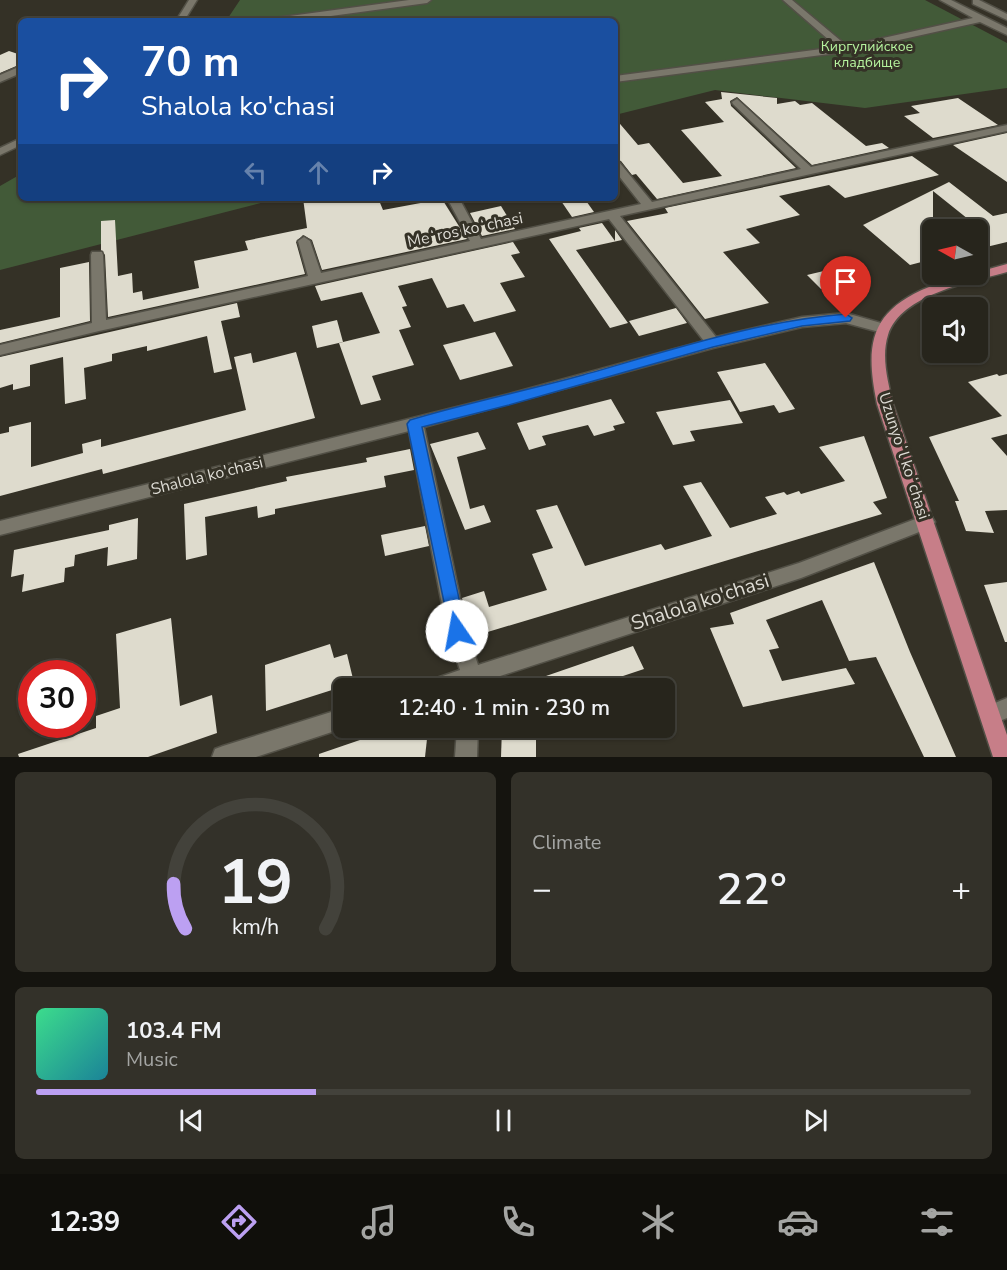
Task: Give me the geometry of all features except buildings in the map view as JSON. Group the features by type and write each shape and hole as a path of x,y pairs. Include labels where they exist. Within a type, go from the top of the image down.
{"main road":[{"path":"883,328 893,316 920,296 1007,268"},
{"name":"Uzunyoʻl koʻchasi","path":"883,328 879,363 880,383 885,404 926,522 999,712 1004,757"}],"street":[{"path":"182,18 193,0"},
{"path":"297,18 428,0"},
{"path":"786,0 845,49"},
{"path":"944,0 1007,32"},
{"path":"957,6 980,1 1007,17"},
{"path":"618,79 845,49 980,19"},
{"path":"0,79 18,70"},
{"path":"737,102 809,171"},
{"name":"Meʻros koʻchasi","path":"0,350 99,326 1007,128"},
{"path":"0,152 18,143"},
{"path":"618,168 649,206"},
{"path":"455,201 478,244"},
{"path":"612,214 713,343"},
{"path":"304,241 316,279"},
{"path":"97,255 99,326"},
{"name":"Shalola ko'chasi","path":"0,528 509,400 713,343 802,322 846,318 883,328"},
{"path":"415,424 457,631 471,678"},
{"name":"Shalola ko'chasi","path":"484,678 801,570 926,522"},
{"path":"223,757 333,722"},
{"path":"466,757 467,738"}],"green space":[{"name":"Киргулийское кладбище","path":"240,0 925,0 1007,43 1007,88 865,108 715,90 618,114 618,18 228,18"},
{"path":"18,176 18,201 268,201 0,270 0,186"}],"route":[{"path":"457,631 415,424 713,343 802,322 846,318"}]}
